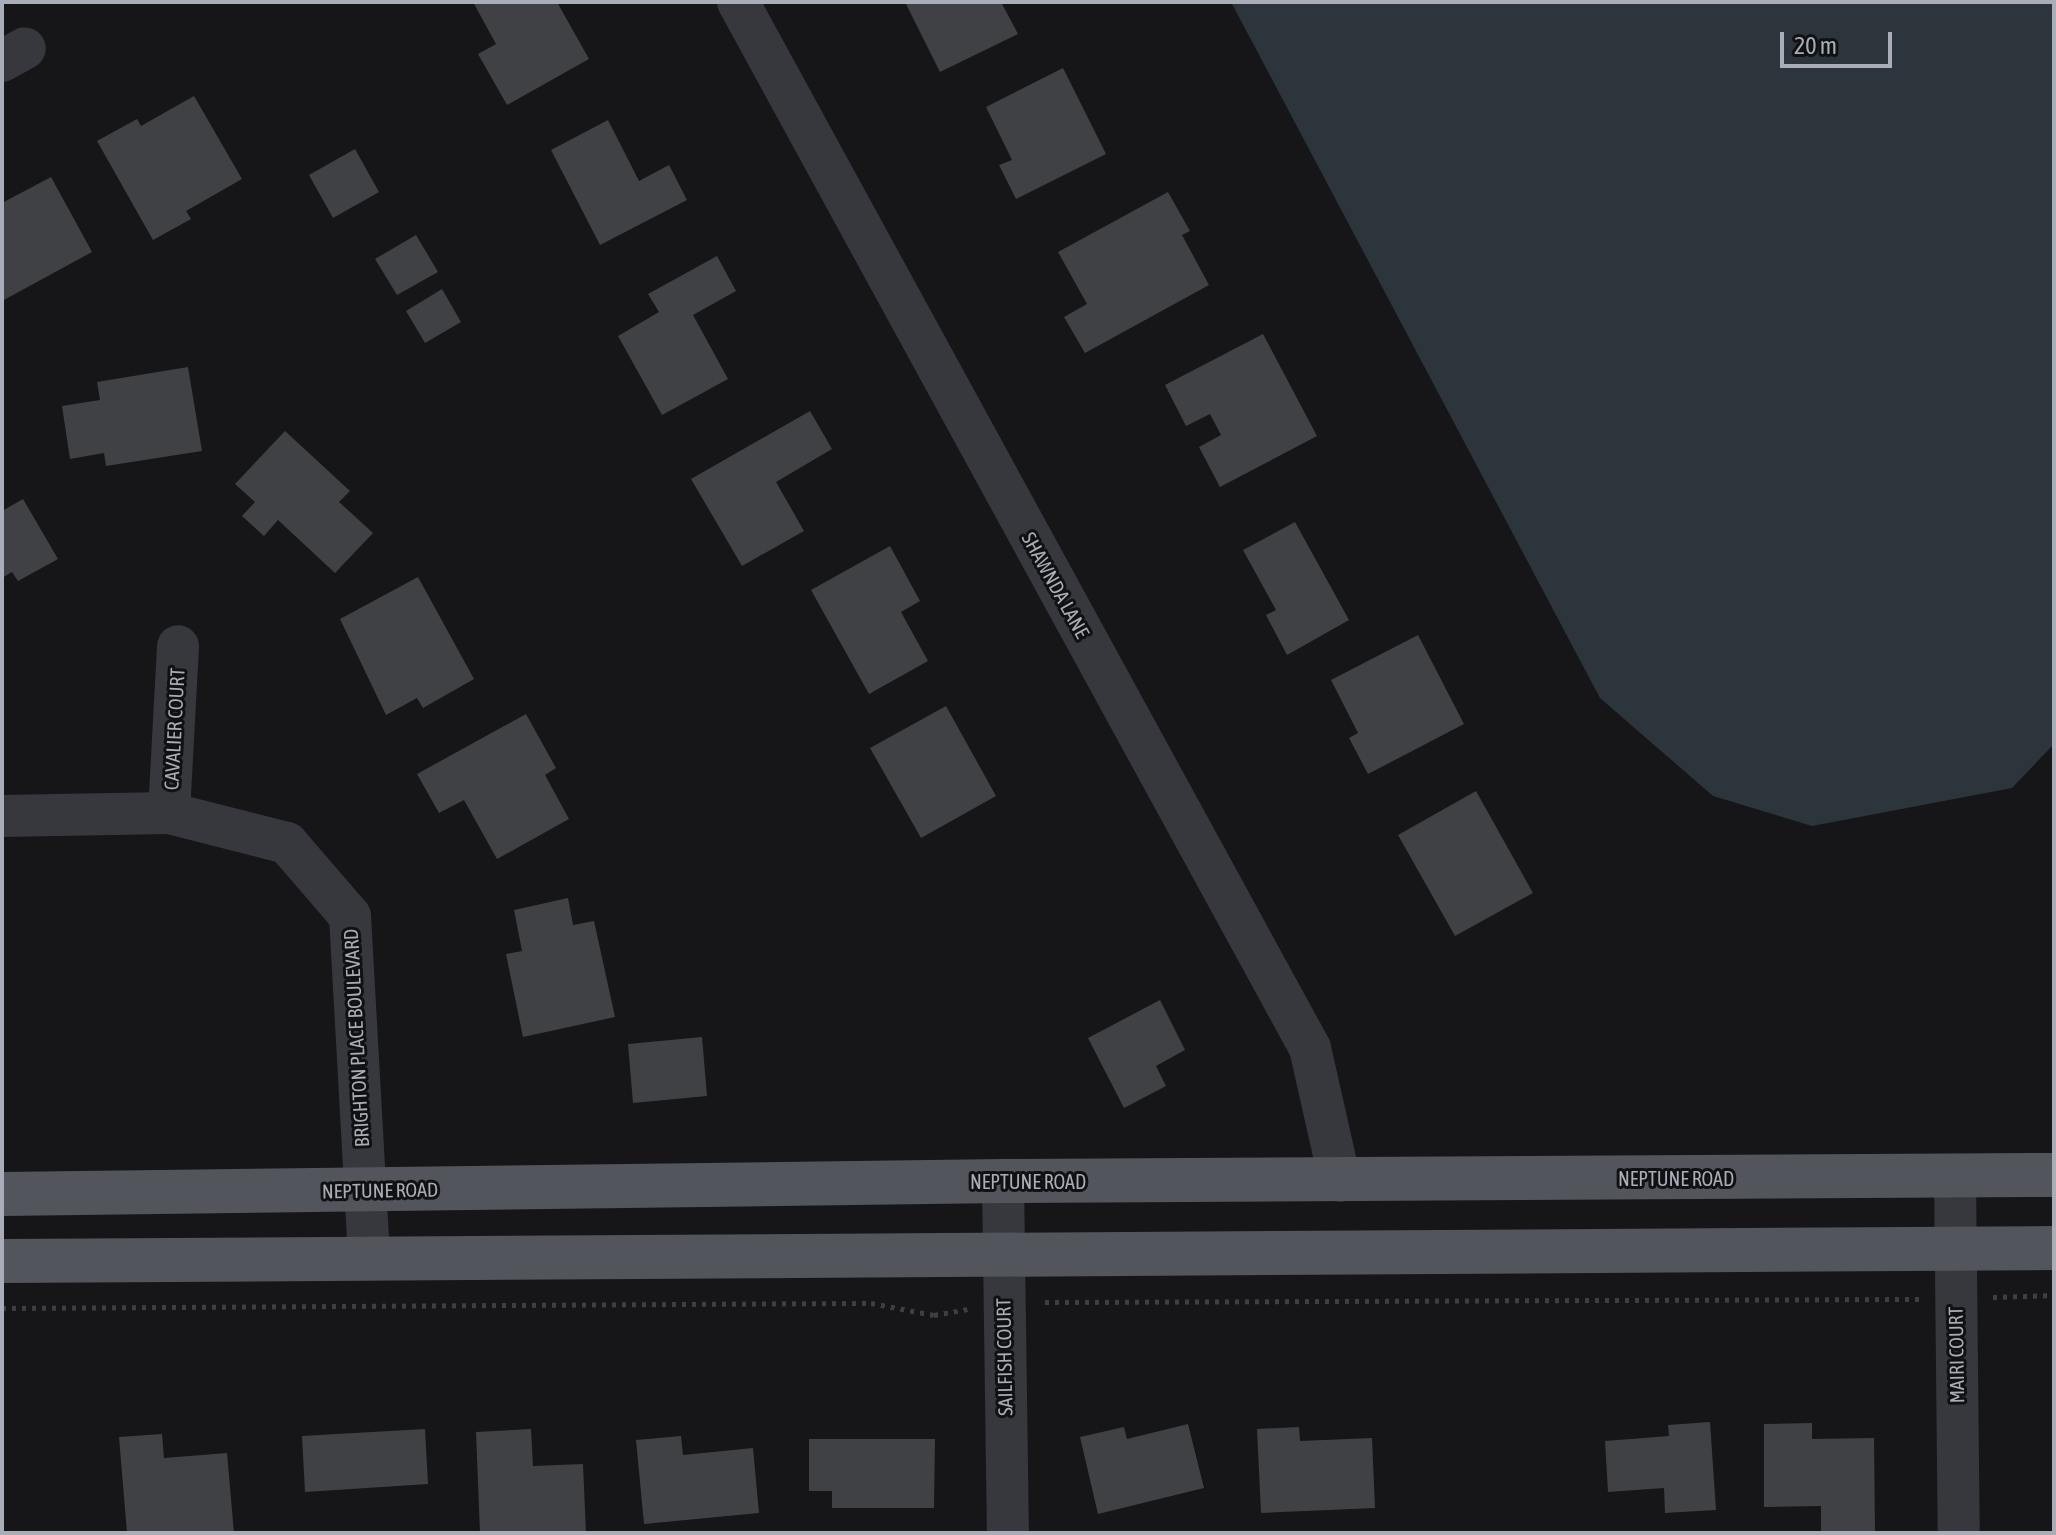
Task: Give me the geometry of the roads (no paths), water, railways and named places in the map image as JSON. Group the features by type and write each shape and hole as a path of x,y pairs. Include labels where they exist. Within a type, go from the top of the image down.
{"main road":[{"name":"NEPTUNE ROAD","path":"2,1194 1003,1181 2054,1175"},
{"path":"2,1261 2054,1248"}],"street":[{"name":"SHAWNDA LANE","path":"738,2 1310,1048 1340,1181"},
{"name":"CAVALIER COURT","path":"169,813 178,646"},
{"name":"BRIGHTON PLACE BOULEVARD","path":"2,816 169,813 287,843 350,916 369,1257"},
{"name":"MAIRI COURT","path":"1955,1176 1959,1533"},
{"name":"SAILFISH COURT","path":"1003,1181 1008,1533"}]}
